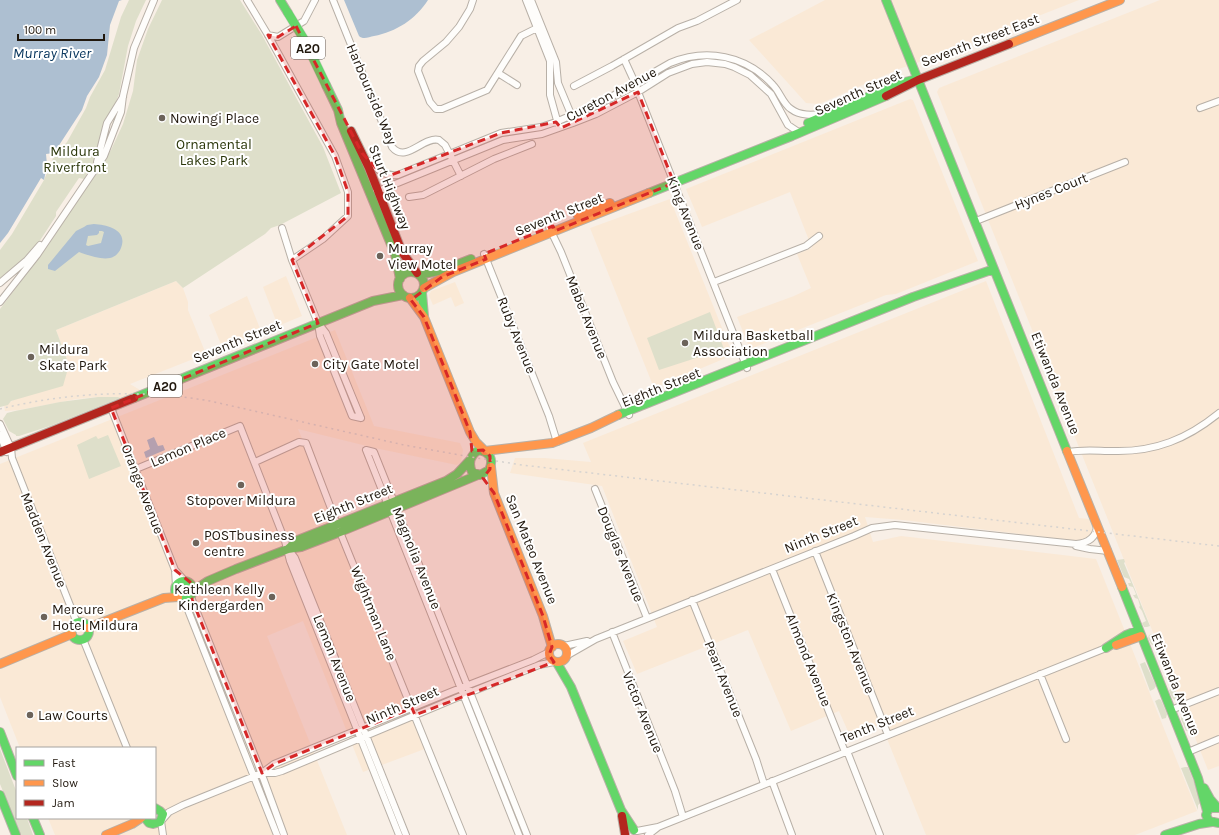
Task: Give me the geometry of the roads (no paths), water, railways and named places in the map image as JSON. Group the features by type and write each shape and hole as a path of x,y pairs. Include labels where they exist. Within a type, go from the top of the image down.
{"main road":[{"name":"Sturt Highway","path":"280,0 305,41 338,110 341,124 395,254 398,265 399,281"},
{"name":"Etiwanda Avenue","path":"886,0 1188,752 1198,778 1207,820 1216,825"},
{"name":"Seventh Street East","path":"918,80 1120,0"},
{"name":"Seventh Street","path":"797,131 828,114 897,84 918,80"},
{"name":"Seventh Street","path":"418,274 443,270 485,256 902,89 918,80"},
{"name":"Sturt Highway","path":"338,110 346,119 362,153 402,252 418,274"},
{"name":"Seventh Street","path":"423,290 450,273 485,256"},
{"name":"Eighth Street","path":"485,451 546,445 591,428 609,423 626,414 746,366 907,304 940,287 993,266"},
{"name":"A20","path":"412,272 418,274 424,282 423,290 415,298 407,297 400,291 399,281 407,273 412,272"},
{"name":"Seventh Street","path":"373,301 399,281"},
{"path":"423,290 424,317"},
{"name":"Seventh Street","path":"5,450 373,301 407,297"},
{"path":"407,297 424,317 470,432 476,442 491,457 491,466 487,473 479,475 473,473 470,469 470,432"},
{"name":"Eighth Street","path":"491,466 498,456 512,449"},
{"path":"470,458 477,451 485,451"},
{"name":"Eighth Street","path":"438,488 454,476 470,458"},
{"name":"San Mateo Avenue","path":"491,466 494,493 621,810 632,833"},
{"name":"Eighth Street","path":"88,628 288,549 300,547 339,528 438,488 479,475"},
{"name":"San Mateo Avenue","path":"479,475 494,493"},
{"path":"77,623 85,624 88,628 88,636 84,639 78,640 72,634 73,627 77,623"},
{"name":"Tenth Street","path":"1106,648 1140,633"},
{"path":"0,664 72,634"},
{"path":"0,732 16,773"},
{"name":"Etiwanda Avenue","path":"1198,778 1210,799 1218,807"},
{"path":"0,795 16,835"},
{"path":"1180,829 1211,807 1218,807"},
{"path":"132,824 149,822 158,824 161,821 162,813 156,808"},
{"path":"33,819 40,835"},
{"path":"106,835 132,824 140,819"},
{"path":"1165,835 1199,824 1216,825"}],"street":[{"path":"0,302 33,261 95,167 104,156 122,109 123,96 134,48 154,0"},
{"path":"247,0 335,156 348,192 348,216 323,239 292,260"},
{"path":"268,35 278,36 304,22 315,0"},
{"name":"Harbourside Way","path":"333,0 392,146 397,151 404,152 430,140 437,139 443,143 460,176"},
{"path":"473,0 470,9 459,27 446,42 422,61 419,66 418,71 432,105 439,110 486,91 521,36 539,27"},
{"path":"526,0 556,62 558,83 572,115 573,123"},
{"path":"531,0 551,63 550,91 556,122 561,128"},
{"name":"Cureton Avenue","path":"574,86 678,28 697,21 737,0"},
{"name":"Cureton Avenue","path":"362,153 381,172 392,176 404,173 501,134 540,127 556,122 602,102 660,68 679,59 697,55 719,55 736,59 759,72 774,85 788,107 792,110 806,115 828,114"},
{"name":"King Avenue","path":"624,59 636,83 638,92 746,366"},
{"name":"Cureton Avenue","path":"378,191 504,140 542,134 596,114 638,92 668,73 686,65 707,62 725,64 750,75 766,88 784,121 797,131"},
{"path":"498,73 518,85"},
{"path":"95,167 108,121 123,96"},
{"path":"1200,108 1219,101"},
{"path":"409,197 423,195 494,159 532,144"},
{"name":"Hynes Court","path":"976,221 1126,162"},
{"path":"366,183 372,189 378,191"},
{"path":"282,228 292,260 318,323 320,336 338,382 352,416 360,418 326,333 318,323"},
{"name":"Mabel Avenue","path":"552,229 626,414"},
{"path":"0,283 30,257 53,230"},
{"path":"714,282 806,246 818,236"},
{"name":"Ruby Avenue","path":"485,256 549,416 555,426 559,441"},
{"path":"338,382 345,380"},
{"name":"Orange Avenue","path":"111,408 175,570 262,773 284,835"},
{"path":"1068,452 1083,449 1130,451 1161,446 1194,432 1219,413"},
{"path":"0,424 5,450"},
{"name":"Lemon Place","path":"136,469 240,426"},
{"name":"Lemon Avenue","path":"240,426 288,549 295,558 399,835"},
{"path":"0,435 5,450"},
{"name":"Wightman Lane","path":"255,462 299,442 306,443 464,835"},
{"name":"Madden Avenue","path":"5,450 12,458 77,623"},
{"name":"Magnolia Avenue","path":"518,833 406,552 400,536 392,506 384,477 378,461 374,451 367,450 378,480 392,506 407,533 527,835"},
{"path":"371,464 378,461"},
{"path":"378,480 384,477"},
{"name":"Douglas Avenue","path":"595,489 647,618"},
{"name":"Ninth Street","path":"161,821 169,812 262,773 274,764 468,685 533,660 559,653 596,639 872,528 895,525 1080,544 1090,540 1096,532 1096,523"},
{"path":"400,536 407,533"},
{"name":"Ninth Street","path":"1069,544 1090,549 1108,551"},
{"path":"406,552 413,549"},
{"name":"Kingston Avenue","path":"815,551 888,735"},
{"path":"413,568 419,565"},
{"name":"Almond Avenue","path":"772,569 845,752 880,835"},
{"name":"Orange Avenue","path":"175,570 184,590"},
{"path":"419,583 426,581"},
{"path":"425,600 432,597"},
{"name":"Pearl Avenue","path":"692,600 756,759 782,810 792,835"},
{"path":"432,616 439,613"},
{"path":"438,631 445,629"},
{"name":"Victor Avenue","path":"612,632 685,816"},
{"path":"84,639 127,747"},
{"path":"445,648 452,646"},
{"name":"Tenth Street","path":"632,833 658,827 1106,648"},
{"name":"Ninth Street","path":"262,773 275,773 282,771 470,692 539,665 559,653"},
{"name":"Orange Avenue","path":"211,655 232,718 277,835"},
{"path":"452,665 458,662"},
{"path":"1040,674 1066,739"},
{"path":"1171,710 1219,691"},
{"path":"232,718 238,715"},
{"path":"473,719 480,716"},
{"path":"479,735 486,732"},
{"name":"Lemon Avenue","path":"363,737 406,835"},
{"path":"1188,752 1219,739"},
{"path":"485,751 492,748"},
{"path":"492,768 499,765"},
{"path":"498,784 505,781"},
{"path":"504,799 512,796"},
{"name":"Ninth Street","path":"156,808 183,805"},
{"path":"512,816 518,813"},
{"path":"161,821 161,835"},
{"path":"149,822 161,835"},
{"name":"Tenth Street","path":"648,835 658,827"},
{"path":"518,833 524,828"}],"water":[{"name":"Murray River","path":"0,0 122,0 119,1 110,25 107,55 99,77 87,96 82,110 54,153 46,154 47,165 44,180 41,178 8,233 0,243"},
{"path":"344,0 428,0 418,13 405,24 382,34 364,38 359,36"},
{"path":"94,224 111,227 119,233 122,237 122,242 118,253 114,257 102,258 79,252 55,271 48,269 48,265 76,231 87,225","holes":["99,231 104,232 101,243 88,246 86,245 88,236 97,235"]},
{"path":"154,437 158,446 163,445 165,450 146,458 144,452 150,449 147,440"}],"railway":[{"path":"0,409 52,399 105,394 184,397 210,401 404,445 522,465 1219,546"}],"place":[{"name":"Nowingi Place","path":"162,118"},
{"name":"Murray View Motel","path":"380,256"},
{"name":"Mildura Basketball Association","path":"685,343"},
{"name":"Mildura Skate Park","path":"31,357"},
{"name":"City Gate Motel","path":"315,364"},
{"name":"Stopover Mildura","path":"241,485"},
{"name":"POSTbusiness centre","path":"196,543"},
{"name":"Kathleen Kelly Kindergarden","path":"272,597"},
{"name":"Mercure Hotel Mildura","path":"44,617"},
{"name":"Law Courts","path":"30,715"}],"park label":[{"name":"Ornamental Lakes Park","path":"214,152"},
{"name":"Mildura Riverfront","path":"75,160"}]}
